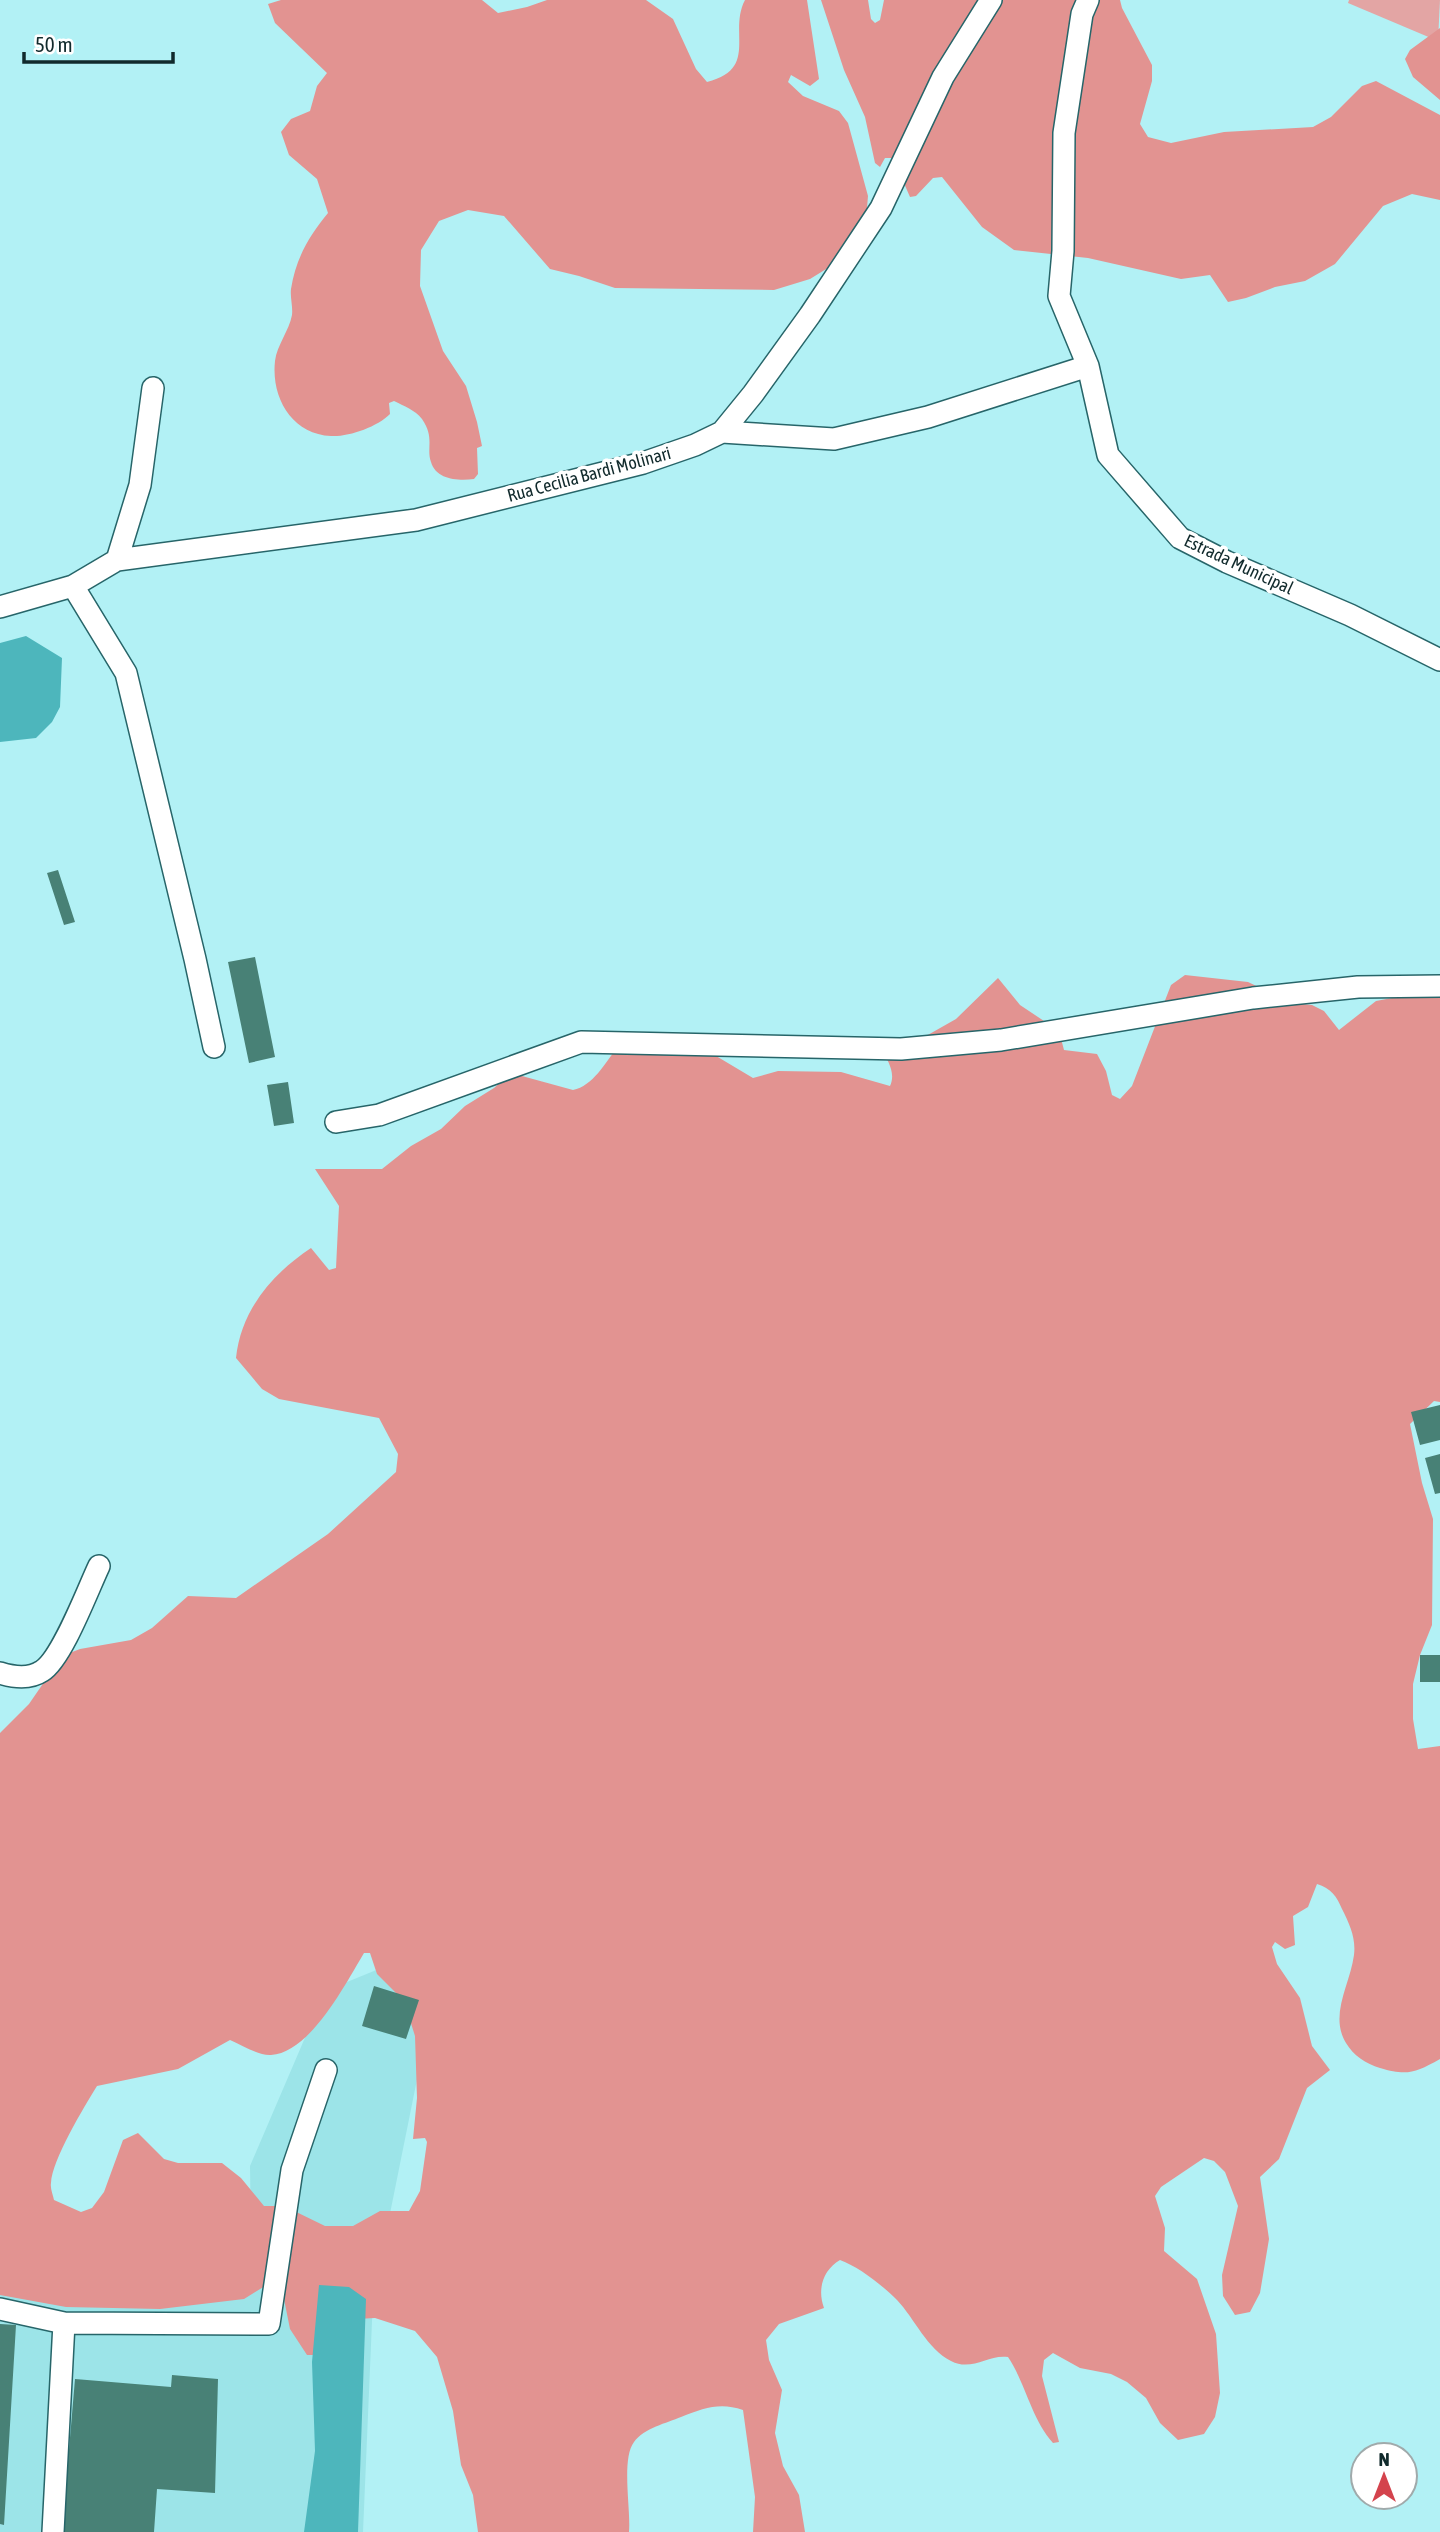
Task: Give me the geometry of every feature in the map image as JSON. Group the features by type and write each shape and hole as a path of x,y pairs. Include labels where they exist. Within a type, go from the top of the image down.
{"street":[{"name":"Rua Cecilia Bardi Molinari","path":"0,607 73,586 117,560 416,520 643,463 722,432 810,315 881,208 943,77 991,0"},
{"name":"Estrada Municipal","path":"1088,0 1082,14 1064,133 1063,251 1059,296 1088,366 1108,455 1180,538 1227,562 1350,615 1440,660"},
{"path":"722,432 834,439 928,417 1088,366"},
{"path":"117,560 140,485 153,388"},
{"path":"73,586 125,673 214,1047"},
{"path":"337,1122 379,1115 581,1042 901,1049 1001,1040 1253,998 1358,987 1440,986"},
{"path":"0,1673 13,1677 30,1676 43,1671 57,1656 99,1566"},
{"path":"0,2309 64,2323 269,2325 292,2170 326,2070"},
{"path":"53,2532 64,2323"}],"shaded area":[{"path":"281,0 482,0 498,13 547,0 646,0 673,19 696,69 707,82 723,76 737,59 739,24 745,0 807,0 819,79 810,86 791,75 788,82 803,96 839,111 848,123 868,196 866,219 844,258 810,279 774,290 615,288 550,269 504,216 468,210 439,221 421,250 420,286 443,351 466,386 482,446 477,448 478,474 474,479 462,480 438,473 431,462 428,432 422,419 394,401 389,403 390,414 370,427 338,436 317,434 305,429 287,412 277,388 275,361 292,315 291,289 296,267 309,239 328,213 317,179 289,155 281,132 291,119 310,111 317,86 327,73 275,23 268,4"},
{"path":"821,0 868,0 871,19 875,23 880,20 884,0 1120,0 1152,65 1152,81 1140,124 1148,137 1171,143 1224,132 1313,127 1331,117 1362,86 1376,81 1440,115 1440,200 1412,194 1383,206 1335,264 1305,281 1275,287 1228,302 1210,275 1181,279 1088,258 1014,250 982,227 942,177 933,178 916,196 910,197 893,158 885,158 880,167 875,163 865,117 844,70"},
{"path":"1349,0 1440,0 1438,41 1348,3"},
{"path":"1440,28 1440,100 1413,77 1405,59 1410,50"},
{"path":"26,636 62,658 60,707 52,722 36,738 0,742 0,643"},
{"path":"1185,975 1248,982 1292,1003 1312,1005 1324,1011 1339,1030 1376,1001 1413,994 1440,983 1440,1402 1434,1401 1410,1424 1422,1483 1433,1519 1432,1625 1420,1655 1413,1684 1413,1719 1418,1749 1440,1746 1440,2059 1417,2070 1397,2072 1370,2064 1356,2055 1346,2043 1341,2032 1340,2011 1354,1955 1353,1937 1336,1897 1317,1884 1308,1907 1293,1916 1295,1945 1285,1949 1275,1942 1272,1947 1277,1964 1300,1998 1312,2046 1330,2070 1307,2088 1279,2159 1260,2177 1269,2239 1260,2293 1250,2312 1235,2315 1223,2296 1222,2275 1238,2206 1225,2172 1214,2161 1204,2158 1161,2187 1155,2196 1165,2228 1164,2251 1197,2279 1216,2334 1220,2393 1215,2417 1204,2434 1178,2440 1160,2423 1146,2398 1127,2382 1111,2374 1080,2368 1053,2353 1044,2360 1042,2376 1059,2442 1053,2443 1039,2423 1008,2357 966,2365 951,2361 935,2349 891,2294 862,2272 840,2260 829,2269 823,2281 821,2294 824,2308 779,2324 766,2340 769,2360 782,2390 775,2433 783,2466 799,2495 805,2532 753,2532 755,2497 743,2410 719,2406 656,2426 634,2442 627,2472 629,2532 478,2532 473,2495 461,2465 453,2411 437,2357 415,2331 375,2318 338,2320 319,2355 307,2355 290,2329 278,2269 265,2286 244,2299 160,2309 66,2307 0,2295 0,1733 29,1704 62,1656 80,1649 131,1640 152,1628 188,1596 236,1598 328,1534 396,1472 398,1454 379,1418 279,1399 262,1389 236,1358 244,1324 252,1309 284,1269 311,1248 329,1270 336,1268 339,1206 315,1169 382,1169 411,1146 441,1129 465,1106 494,1088 511,1073 573,1090 593,1079 617,1048 701,1047 753,1078 778,1071 841,1072 890,1086 892,1072 882,1050 926,1036 956,1019 998,978 1020,1005 1059,1031 1064,1050 1097,1054 1106,1071 1112,1095 1120,1099 1132,1086 1171,985","holes":["364,1953 370,1953 377,1974 404,2001 415,2036 417,2098 413,2139 425,2138 427,2142 420,2191 409,2211 380,2211 353,2226 325,2226 284,2206 264,2206 241,2178 222,2163 178,2163 164,2159 138,2133 123,2140 104,2192 92,2208 81,2212 54,2200 51,2185 57,2161 97,2086 178,2069 230,2040 266,2055 285,2051 313,2030 337,1998"]},
{"path":"391,1964 435,1990 373,2298 363,2532 0,2532 0,2290 252,2293 250,2166 325,1991"},
{"path":"319,2285 349,2287 366,2299 358,2532 304,2532 315,2451 312,2362"}],"building":[{"path":"58,870 75,922 64,925 47,873"},
{"path":"255,957 275,1057 249,1063 228,962"},
{"path":"288,1082 294,1123 274,1126 267,1085"},
{"path":"1440,1405 1440,1440 1420,1445 1411,1412"},
{"path":"1440,1454 1440,1493 1435,1494 1425,1458"},
{"path":"1420,1655 1440,1655 1440,1682 1420,1682"},
{"path":"374,1986 419,2000 406,2039 362,2026"},
{"path":"0,2324 16,2325 4,2525 0,2524"},
{"path":"172,2375 218,2379 215,2493 157,2489 154,2532 62,2532 75,2379 171,2387"}]}
